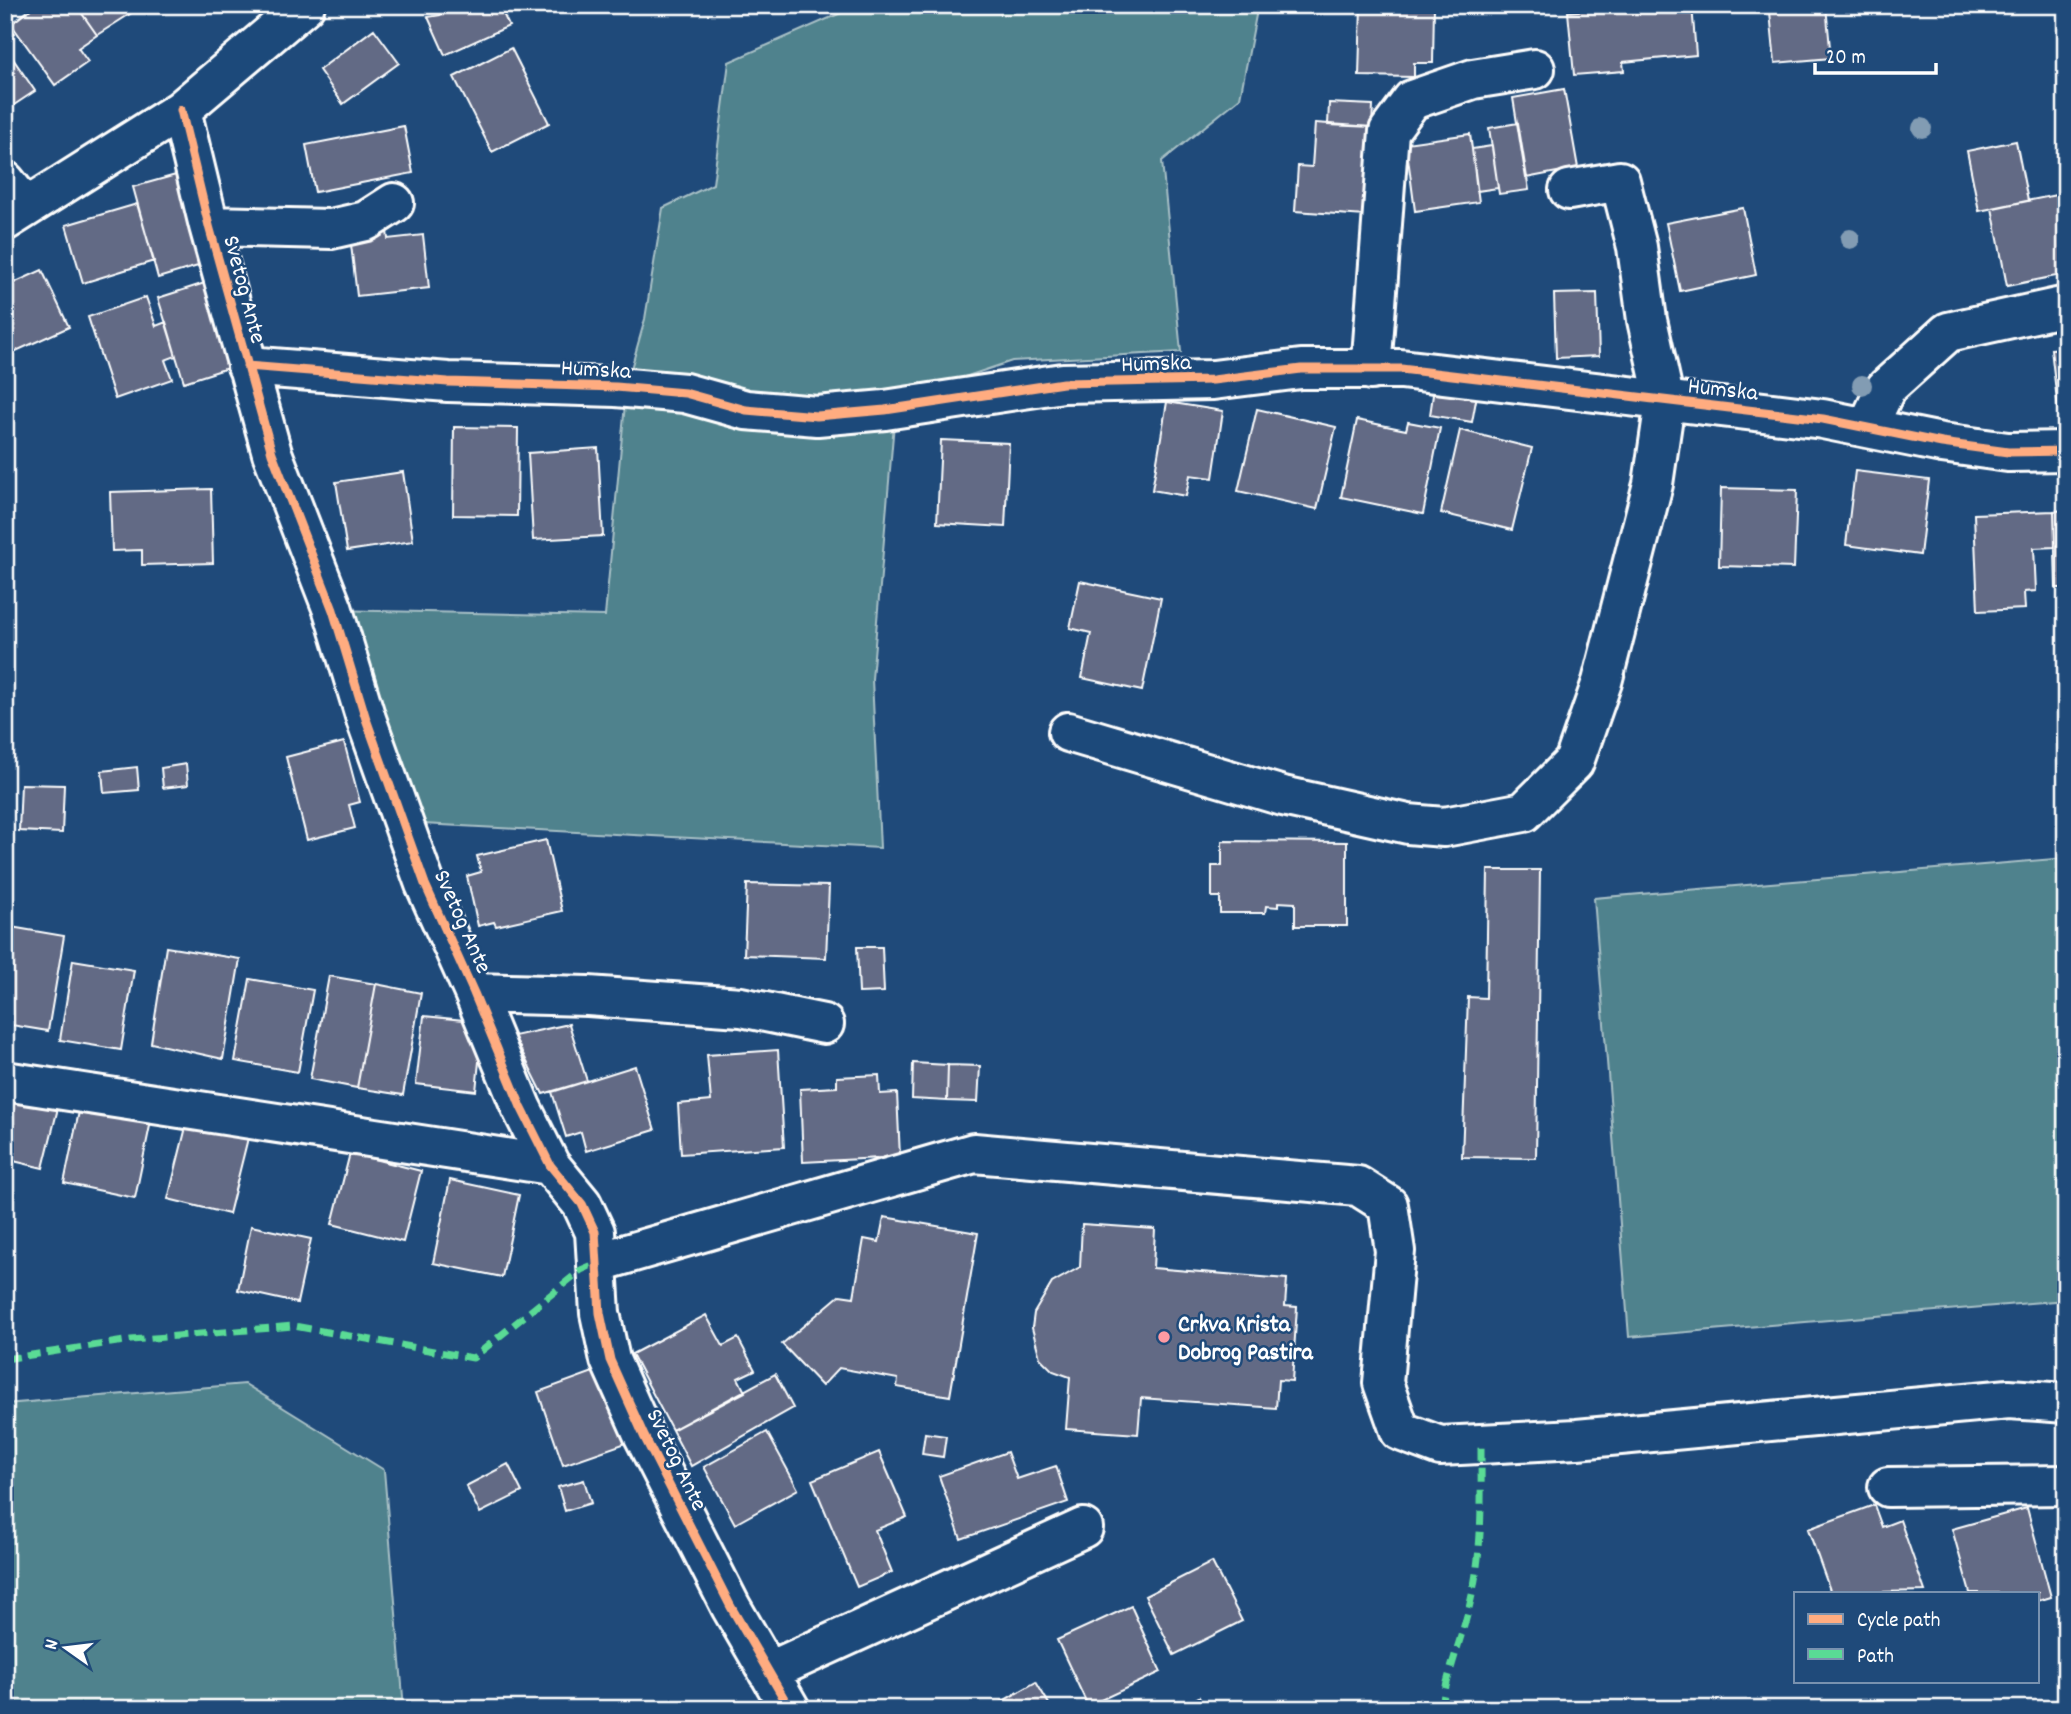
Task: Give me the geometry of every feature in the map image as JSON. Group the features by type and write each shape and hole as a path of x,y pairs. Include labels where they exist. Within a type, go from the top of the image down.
{"street":[{"path":"12,203 181,110 305,5"},
{"path":"1371,370 1389,131 1412,100 1473,79 1535,69"},
{"name":"Svetog Ante","path":"181,110 208,226 272,453 333,610 402,824 521,1107 550,1165 582,1204 595,1232 599,1262 600,1313 610,1360 650,1448 790,1709"},
{"name":"Humska","path":"1068,732 1283,796 1408,824 1444,827 1524,813 1574,762 1602,682 1653,484 1665,402 1647,320 1637,247 1620,181 1569,190"},
{"path":"208,226 331,229 366,221 394,203"},
{"path":"1867,428 1886,388 1948,332 2066,306"},
{"name":"Humska","path":"247,366 448,382 616,387 685,393 746,410 817,416 885,410 1063,383 1213,380 1301,369 1401,369 1823,419 2008,452 2066,451"},
{"path":"474,993 588,996 741,1007 824,1024"},
{"path":"5,1082 550,1165"},
{"path":"599,1262 974,1153 1358,1186 1388,1205 1395,1251 1383,1383 1400,1431 1440,1446 1577,1439 2009,1399 2066,1403"},
{"path":"1888,1487 2066,1485"},
{"path":"768,1672 1083,1528"}],"green space":[{"path":"859,5 1258,5 1240,98 1162,161 1181,352 1012,361 896,400 872,679 880,848 403,823 333,610 605,616 627,383 645,319 663,208 713,184 729,62"},
{"path":"2066,858 2066,1300 1629,1337 1594,898"},
{"path":"245,1384 384,1470 404,1709 5,1709 5,1404"}],"building":[{"path":"36,5 76,5 97,35 78,48 88,62 55,85 11,24"},
{"path":"76,5 144,5 97,35"},
{"path":"454,5 499,5 509,26 445,55 428,17 440,15"},
{"path":"1361,5 1434,6 1433,63 1414,63 1414,77 1359,76"},
{"path":"1643,5 1692,5 1696,55 1623,62 1624,71 1574,75 1568,12"},
{"path":"1826,6 1831,58 1775,63 1770,12"},
{"path":"374,29 399,63 343,104 319,70"},
{"path":"5,47 35,91 5,111"},
{"path":"511,48 549,123 492,152 454,77"},
{"path":"1564,89 1578,168 1526,178 1513,98"},
{"path":"1329,103 1373,105 1372,127 1328,125"},
{"path":"1315,123 1372,127 1365,216 1295,211 1298,166 1312,167"},
{"path":"1518,123 1529,190 1499,194 1489,128"},
{"path":"404,126 413,173 315,192 306,145"},
{"path":"1470,134 1479,202 1415,211 1406,143"},
{"path":"2016,141 2028,201 1979,211 1967,151"},
{"path":"1492,146 1498,188 1477,191 1472,149"},
{"path":"183,173 208,263 158,278 133,187"},
{"path":"2066,193 2066,274 2007,286 1992,208"},
{"path":"137,204 154,261 83,283 66,225"},
{"path":"1743,208 1756,275 1680,291 1666,223"},
{"path":"387,231 388,239 423,235 429,288 357,296 350,236"},
{"path":"42,270 69,327 5,356 5,287"},
{"path":"211,281 237,365 184,382 158,298"},
{"path":"1597,293 1599,356 1556,358 1554,294"},
{"path":"146,297 156,326 166,322 176,356 165,360 172,379 115,399 88,317"},
{"path":"2066,348 2066,425 2060,426 2051,349"},
{"path":"1434,388 1477,395 1472,422 1430,415"},
{"path":"1167,402 1223,411 1213,478 1190,475 1186,496 1152,490"},
{"path":"1257,409 1336,427 1317,509 1238,491"},
{"path":"1357,420 1406,430 1408,422 1440,428 1423,514 1341,497"},
{"path":"454,427 518,428 517,516 453,515"},
{"path":"1460,430 1532,448 1512,530 1441,513"},
{"path":"941,440 1009,443 1005,527 937,523"},
{"path":"598,448 603,536 533,540 528,453"},
{"path":"1855,471 1929,480 1920,555 1846,545"},
{"path":"403,472 413,541 347,551 336,482"},
{"path":"1721,488 1797,490 1794,568 1719,566"},
{"path":"211,489 213,563 142,565 142,550 112,551 110,492"},
{"path":"2066,510 2066,588 2056,588 2054,511"},
{"path":"2054,511 2055,547 2034,548 2036,591 2024,592 2025,609 1978,611 1974,514"},
{"path":"1080,581 1161,598 1142,691 1082,678 1091,633 1070,628"},
{"path":"344,742 360,802 349,805 355,828 307,840 286,757"},
{"path":"186,764 188,785 163,788 161,768"},
{"path":"137,767 139,790 104,793 102,771"},
{"path":"21,784 64,785 62,833 19,831"},
{"path":"546,840 562,911 496,926 494,922 478,926 467,876 481,872 477,856"},
{"path":"1222,841 1347,842 1347,926 1295,926 1295,903 1278,902 1278,907 1266,906 1265,913 1220,913 1220,897 1212,897 1212,866 1222,866"},
{"path":"1488,870 1540,870 1536,1158 1462,1157 1468,997 1486,998"},
{"path":"747,884 829,886 826,958 744,955"},
{"path":"5,926 64,936 48,1031 5,1024"},
{"path":"166,947 240,959 223,1059 151,1043"},
{"path":"857,947 882,947 884,992 859,993"},
{"path":"73,960 134,970 121,1050 60,1040"},
{"path":"329,976 376,984 357,1088 310,1079"},
{"path":"250,979 313,990 298,1072 235,1061"},
{"path":"376,984 421,993 403,1095 357,1088"},
{"path":"424,1016 483,1022 476,1091 416,1084"},
{"path":"569,1024 587,1081 543,1094 514,1036"},
{"path":"778,1050 784,1147 681,1154 678,1104 711,1101 707,1055"},
{"path":"913,1063 948,1065 947,1101 912,1099"},
{"path":"948,1065 980,1066 978,1102 947,1101"},
{"path":"635,1066 655,1130 586,1151 581,1132 566,1137 552,1092"},
{"path":"879,1075 880,1094 897,1093 900,1157 803,1162 800,1089 837,1087 837,1077"},
{"path":"5,1091 59,1104 43,1168 5,1159"},
{"path":"81,1102 152,1116 135,1198 64,1183"},
{"path":"187,1123 248,1138 229,1214 168,1199"},
{"path":"350,1153 421,1171 403,1242 332,1224"},
{"path":"450,1180 519,1195 502,1277 433,1263"},
{"path":"884,1217 978,1233 950,1396 897,1387 898,1379 839,1368 822,1386 782,1344 840,1295 854,1297 864,1239 879,1242"},
{"name":"Crkva Krista Dobrog Pastira","path":"1082,1224 1155,1229 1153,1268 1287,1279 1285,1306 1297,1307 1292,1381 1278,1380 1276,1408 1141,1398 1138,1434 1066,1429 1070,1377 1053,1371 1040,1358 1032,1328 1034,1313 1052,1283 1080,1267"},
{"path":"251,1226 311,1239 297,1303 238,1290"},
{"path":"706,1315 723,1346 738,1338 755,1370 738,1378 745,1392 672,1430 632,1354"},
{"path":"604,1368 629,1442 563,1465 538,1392"},
{"path":"775,1374 793,1408 691,1466 672,1430"},
{"path":"767,1432 798,1489 735,1524 704,1467"},
{"path":"925,1433 946,1436 943,1457 922,1454"},
{"path":"879,1452 907,1517 875,1530 892,1572 857,1587 812,1480"},
{"path":"1007,1452 1017,1479 1056,1466 1068,1502 961,1539 939,1476"},
{"path":"508,1464 522,1492 480,1513 466,1486"},
{"path":"584,1480 591,1503 565,1511 558,1487"},
{"path":"1874,1505 1882,1527 1900,1520 1925,1591 1831,1592 1808,1529"},
{"path":"2027,1508 2051,1597 2039,1601 2039,1592 1970,1592 1952,1529"},
{"path":"1212,1562 1242,1621 1174,1655 1145,1596"},
{"path":"1131,1606 1161,1672 1088,1706 1057,1640"},
{"path":"1036,1682 1052,1709 989,1709"},
{"path":"1199,1697 1205,1709 1178,1709"}],"marked path":[{"path":"5,1359 131,1340 294,1326 473,1358 581,1270 599,1262"},
{"path":"1441,1709 1476,1576 1481,1520 1481,1444"}],"cycle path":[{"path":"181,110 209,226 272,453 333,610 366,719 425,884 521,1107 550,1165 582,1204 595,1232 600,1313 610,1360 644,1436 731,1607 790,1709"},
{"path":"247,366 448,382 616,387 685,393 746,410 817,416 885,410 1063,383 1213,380 1301,369 1401,369 1823,419 1942,443 2008,452 2066,451"}],"place":[{"name":"Crkva Krista Dobrog Pastira","path":"1164,1337"}]}
